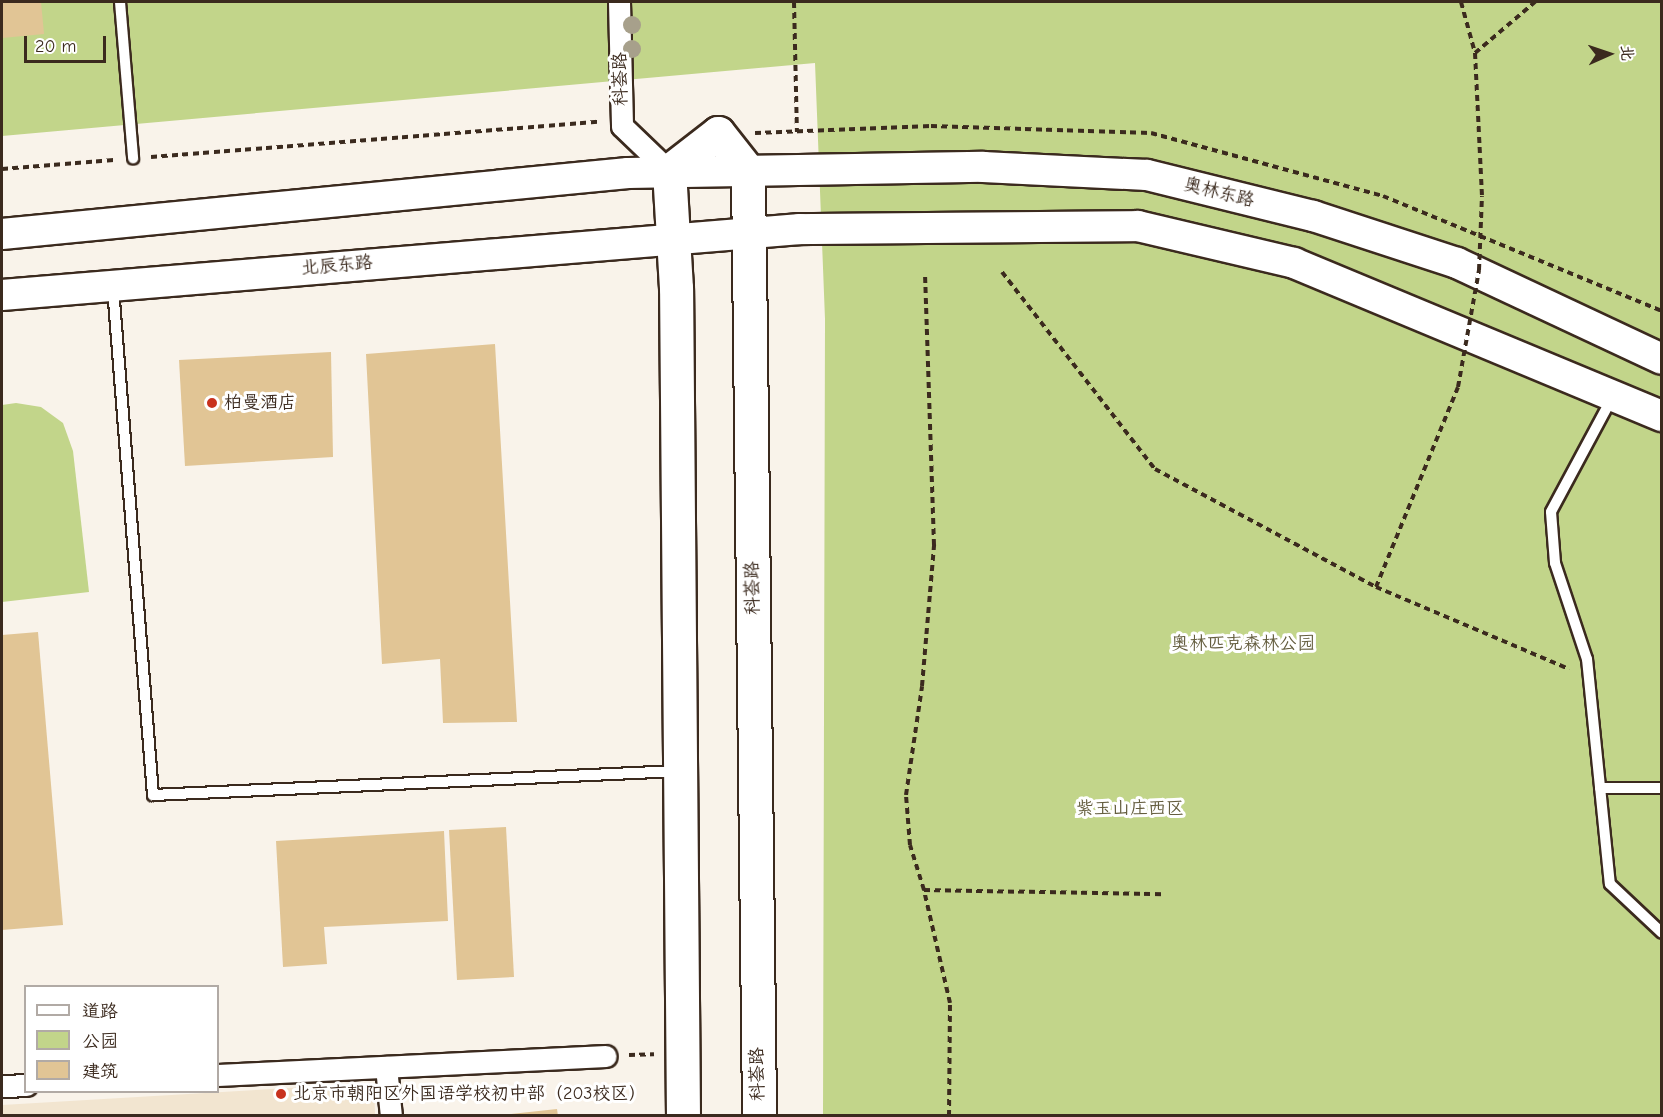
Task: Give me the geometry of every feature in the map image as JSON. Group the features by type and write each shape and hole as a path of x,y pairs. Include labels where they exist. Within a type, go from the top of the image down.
{"main road":[{"path":"2,234 669,171 718,133 748,171"},
{"name":"奥林东路","path":"748,171 983,167 1147,175 1313,216 1457,263 1662,359"},
{"path":"669,171 673,239 683,1116"},
{"name":"科荟路","path":"748,171 759,1116"},
{"path":"750,233 969,225 1138,226 1294,262 1662,416"},
{"name":"北辰东路","path":"2,295 750,233"}],"street":[{"name":"科荟路","path":"620,2 622,126 669,171"},
{"path":"219,1075 606,1056"},
{"path":"386,1067 391,1116"},
{"path":"2,1086 24,1085"}],"lane":[{"path":"120,2 133,158"},
{"path":"113,285 153,795 680,770"},
{"path":"1612,395 1551,512 1556,563 1587,659 1610,884 1662,933"},
{"path":"1600,788 1662,788"}],"path":[{"path":"794,2 797,132"},
{"path":"1376,587 1458,387 1479,270 1482,196 1475,53 1461,2"},
{"path":"1475,53 1535,2"},
{"path":"1002,272 1155,469 1376,587 1589,677"},
{"path":"925,273 934,545 922,686 906,795 910,845 924,890 950,1003 949,1116"},
{"path":"924,890 1164,894"},
{"path":"606,1056 682,1056"}],"shaded area":[{"name":"北京市朝阳区外国语学校初中部（203校区）","path":"374,1083 375,1115 2,1115 2,1105"}],"green space":[{"name":"奥林匹克森林公园","path":"2,2 1661,2 1661,1115 823,1115 825,319 815,63 2,136"},
{"path":"16,403 41,407 63,423 73,451 89,592 2,602 2,405"}],"building":[{"path":"2,2 41,2 44,34 2,38"},
{"path":"495,344 517,722 443,723 440,659 382,664 366,354"},
{"path":"331,352 333,457 185,466 179,360"},
{"path":"38,632 63,925 2,930 2,635"},
{"path":"506,827 514,977 457,980 449,830"},
{"path":"444,831 448,921 324,927 327,964 283,967 276,841"},
{"path":"557,1109 558,1116 512,1116 511,1114"}],"place":[{"name":"柏曼酒店","path":"212,403"},
{"name":"北京市朝阳区外国语学校初中部（203校区）","path":"281,1094"}],"park label":[{"name":"紫玉山庄西区","path":"1130,809"}]}
